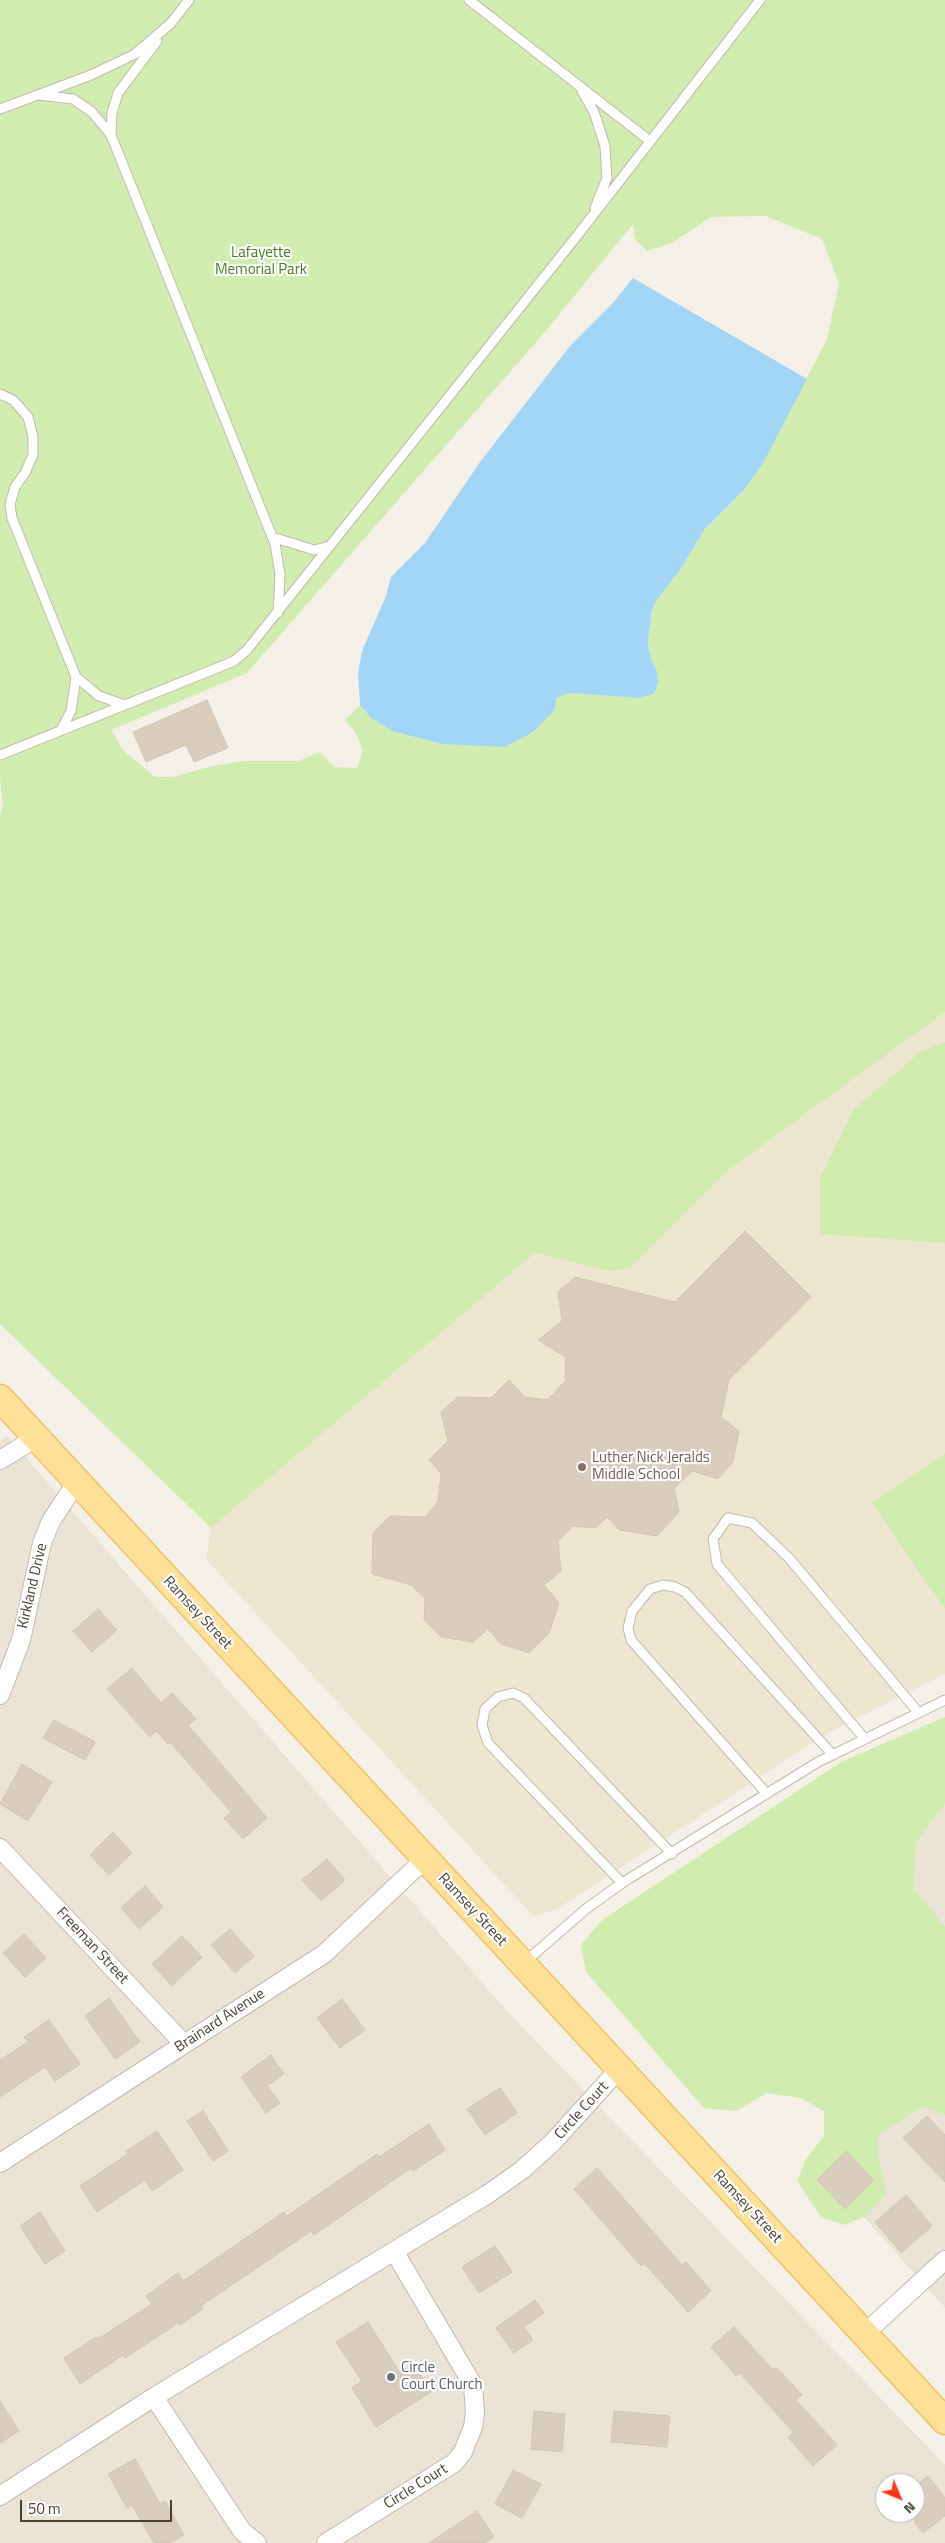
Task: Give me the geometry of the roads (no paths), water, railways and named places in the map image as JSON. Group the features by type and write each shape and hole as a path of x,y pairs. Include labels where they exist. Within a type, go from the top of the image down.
{"main road":[{"name":"Ramsey Street","path":"0,1398 76,1483 945,2421"}],"street":[{"path":"0,1460 36,1438"},
{"name":"Kirkland Drive","path":"0,1695 21,1640 42,1543 51,1521 76,1483"},
{"name":"Freeman Street","path":"0,1848 184,2044"},
{"name":"Brainard Avenue","path":"0,2163 324,1954 425,1859"},
{"name":"Circle Court","path":"0,2496 154,2398 488,2194 522,2170 553,2142 620,2069"},
{"name":"Circle Court","path":"326,2543 454,2463 463,2452 473,2426 476,2413 473,2385 394,2251"},
{"path":"864,2334 945,2260"},
{"path":"154,2398 242,2531 257,2543"}],"lane":[{"path":"111,135 112,113 118,93 189,0"},
{"path":"469,0 650,142"},
{"path":"0,755 234,661 247,650 591,217 760,0"},
{"path":"0,109 135,54 171,23"},
{"path":"580,86 594,112 605,146 607,178 591,217"},
{"path":"38,95 73,99 92,112 111,135 272,537 280,574 278,613"},
{"path":"0,394 13,400 28,417 33,437 33,455 25,473 15,487 10,504 11,511 76,676 99,696 126,705"},
{"path":"272,537 314,550 330,546"},
{"path":"61,730 71,711 76,676"},
{"path":"864,1738 717,1564 714,1539 728,1518 752,1524 789,1558 918,1712"},
{"path":"767,1794 631,1640 628,1628 632,1611 650,1588 675,1587 685,1592 832,1754"},
{"path":"622,1883 488,1743 482,1725 484,1709 498,1697 513,1693 524,1698 672,1854"},
{"path":"522,1964 586,1909 622,1883 832,1754 945,1700"}],"water":[{"path":"633,278 807,379 763,463 744,490 704,530 682,567 656,601 652,610 648,643 651,659 657,671 658,684 654,693 640,698 569,693 556,698 555,710 533,732 505,747 442,744 392,731 371,718 360,705 358,673 362,651 386,596 391,577 425,543 480,462 570,346 612,304"}],"place":[{"name":"Luther Nick Jeralds Middle School","path":"582,1467"},
{"name":"Circle Court Church","path":"391,2377"}],"park label":[{"name":"Lafayette Memorial Park","path":"261,262"}]}
